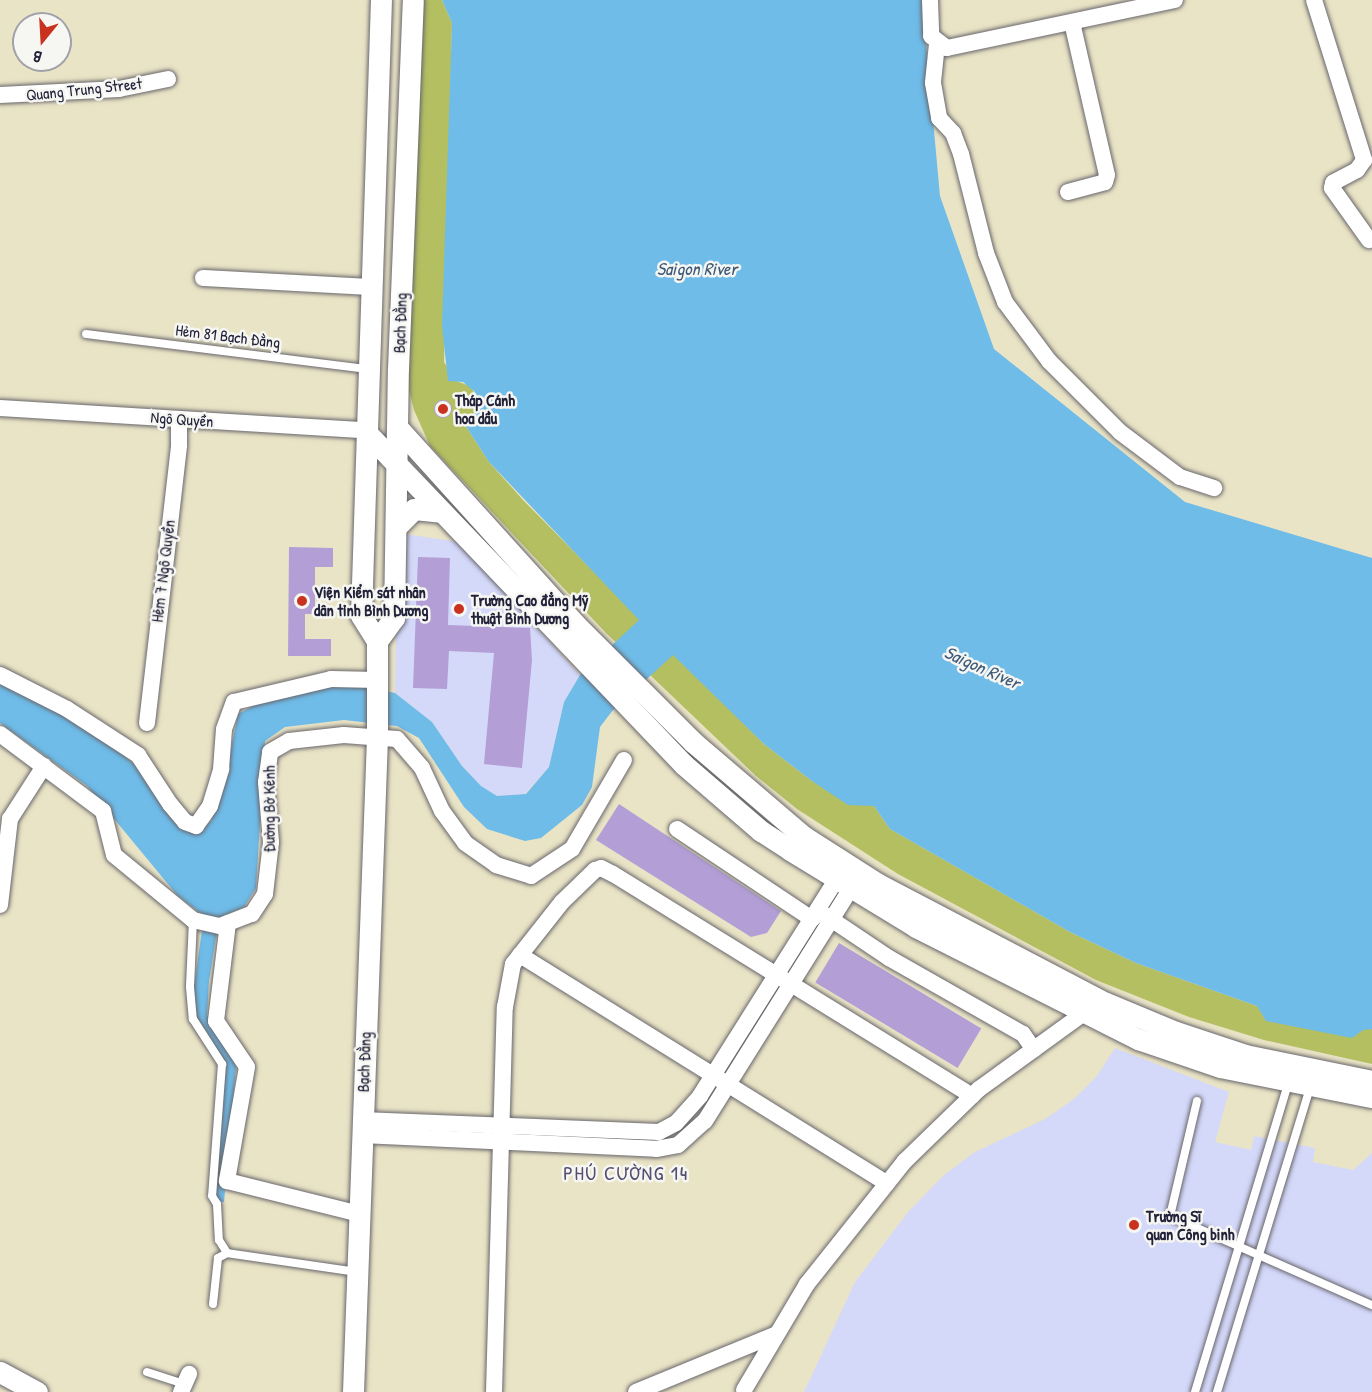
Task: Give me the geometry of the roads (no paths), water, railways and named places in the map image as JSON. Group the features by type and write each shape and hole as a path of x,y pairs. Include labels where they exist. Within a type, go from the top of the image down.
{"street":[{"name":"Bạch Đằng","path":"381,0 364,430 361,615 377,641 394,618 398,369 413,0"},
{"path":"930,0 931,36 937,44 947,48 1175,0"},
{"path":"1314,0 1364,160 1357,170 1333,183 1332,188 1369,240"},
{"path":"1068,192 1105,182 1107,175 1072,22"},
{"path":"937,44 933,82 939,118 953,133 961,154 986,253 1005,302 1048,361 1120,432 1180,477 1214,488"},
{"name":"Quang Trung Street","path":"0,95 119,89 168,79"},
{"path":"375,185 406,186"},
{"path":"203,278 371,287"},
{"path":"368,369 398,369"},
{"name":"Ngô Quyền","path":"0,408 364,430"},
{"name":"Hẻm 7 Ngô Quyền","path":"147,723 179,445 178,419"},
{"path":"364,430 398,428 575,624 693,742 748,794 849,876 1084,1013 1180,1054 1372,1097"},
{"path":"364,430 683,764 761,831 1106,1003 1235,1052 1300,1081 1372,1081"},
{"path":"396,527 414,509 441,512"},
{"path":"0,675 67,709 138,755 170,804 185,822 196,826 210,806 221,769 224,729 234,702 331,679 378,680 377,641"},
{"name":"Bạch Đằng","path":"353,1392 378,680"},
{"path":"0,734 103,811 114,855 197,921 224,925 216,1021 247,1067 227,1181 359,1214"},
{"name":"Đường Bờ Kênh","path":"224,925 252,914 265,894 271,842 266,782 270,752 289,741 377,734 397,739 422,768 442,811 465,843 495,865 531,876 572,849 624,760"},
{"path":"0,905 10,819 44,766"},
{"path":"677,830 812,918"},
{"path":"494,1392 505,1007 513,964 562,902 602,868 972,1096"},
{"path":"784,980 812,918 849,876"},
{"path":"362,1127 501,1135 656,1149 678,1145 700,1128 720,1081 784,980 831,920 849,876"},
{"path":"812,918 822,913 889,958 1023,1034 1034,1050"},
{"path":"520,955 886,1183"},
{"path":"744,1390 807,1284 886,1183 972,1096 1084,1013"},
{"path":"636,1392 777,1334"},
{"path":"0,1372 37,1392"}],"lane":[{"name":"Hẻm 81 Bạch Đằng","path":"86,334 368,369"},
{"path":"197,921 190,987 193,1019 222,1064 212,1196 217,1204 219,1240 227,1253"},
{"path":"1195,1392 1238,1249 1300,1081"},
{"path":"1217,1392 1258,1258 1300,1081"},
{"path":"1197,1101 1170,1216 1258,1258 1372,1305"},
{"path":"213,1304 218,1258 227,1253 357,1272"},
{"path":"147,1372 185,1384"}],"water":[{"name":"Saigon River","path":"442,0 922,0 940,196 994,349 1185,502 1372,558 1372,1029 1363,1030 1352,1038 1266,1021 1257,1006 1136,963 1070,932 890,829 874,806 848,805 812,781 764,744 673,655 613,710 600,727 592,787 582,805 541,838 525,841 487,829 464,807 419,738 397,726 344,720 285,727 265,741 256,888 244,907 219,918 209,981 207,1015 236,1066 224,1202 215,1203 225,1072 196,1019 193,994 204,916 177,895 87,786 0,723 0,678 108,742 143,772 175,823 198,832 211,821 224,784 238,714 262,701 332,687 353,685 395,693 432,722 462,766 481,786 497,796 526,794 549,767 564,702 580,675 639,620 489,462 465,425 476,414 475,392 463,382 448,381 442,326 452,23"}],"place":[{"name":"Tháp Cánh hoa dầu","path":"443,409"},
{"name":"Viện Kiểm sát nhân dân tỉnh Bình Dương","path":"302,601"},
{"name":"Trường Cao đẳng Mỹ thuật Bình Dương","path":"459,609"},
{"name":"Trường Sĩ quan Công binh","path":"1134,1225"}],"district":[{"name":"PHÚ CƯỜNG 14","path":"626,1172"}]}
